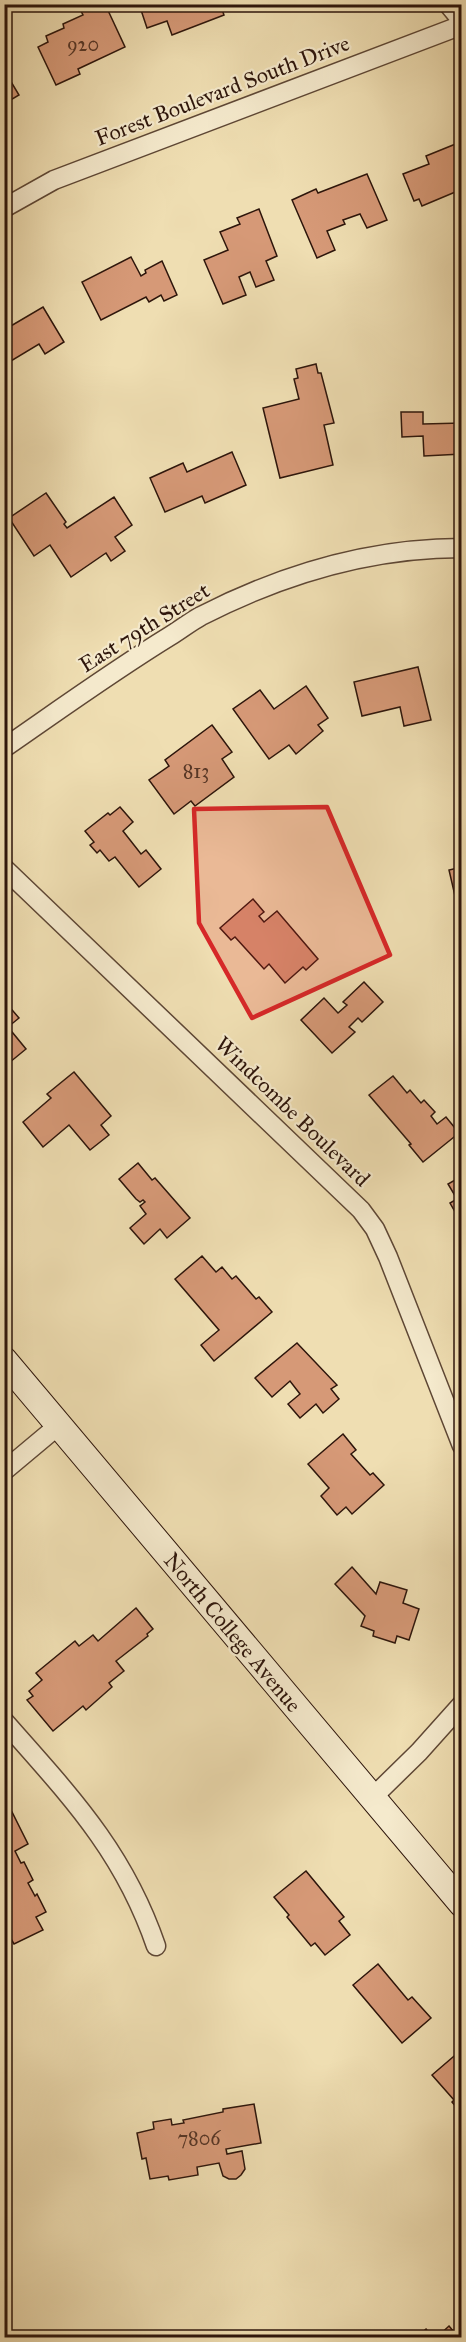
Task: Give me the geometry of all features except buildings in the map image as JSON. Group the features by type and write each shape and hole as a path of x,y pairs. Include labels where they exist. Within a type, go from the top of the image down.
{"main road":[{"name":"North College Avenue","path":"4,1360 462,1904"}],"street":[{"path":"448,4 462,23"},
{"name":"Forest Boulevard South Drive","path":"4,208 54,180 462,23"},
{"name":"East 79th Street","path":"4,748 181,628 229,602 280,581 354,560 441,548 462,549"},
{"name":"Windcombe Boulevard","path":"4,868 361,1210 375,1229 388,1257 462,1446"},
{"path":"4,1471 59,1425"},
{"path":"372,1798 419,1752 462,1704"},
{"path":"4,1721 103,1838 136,1895 156,1946"}],"highlighted area":[{"path":"327,807 390,955 252,1018 199,923 194,809"}]}
